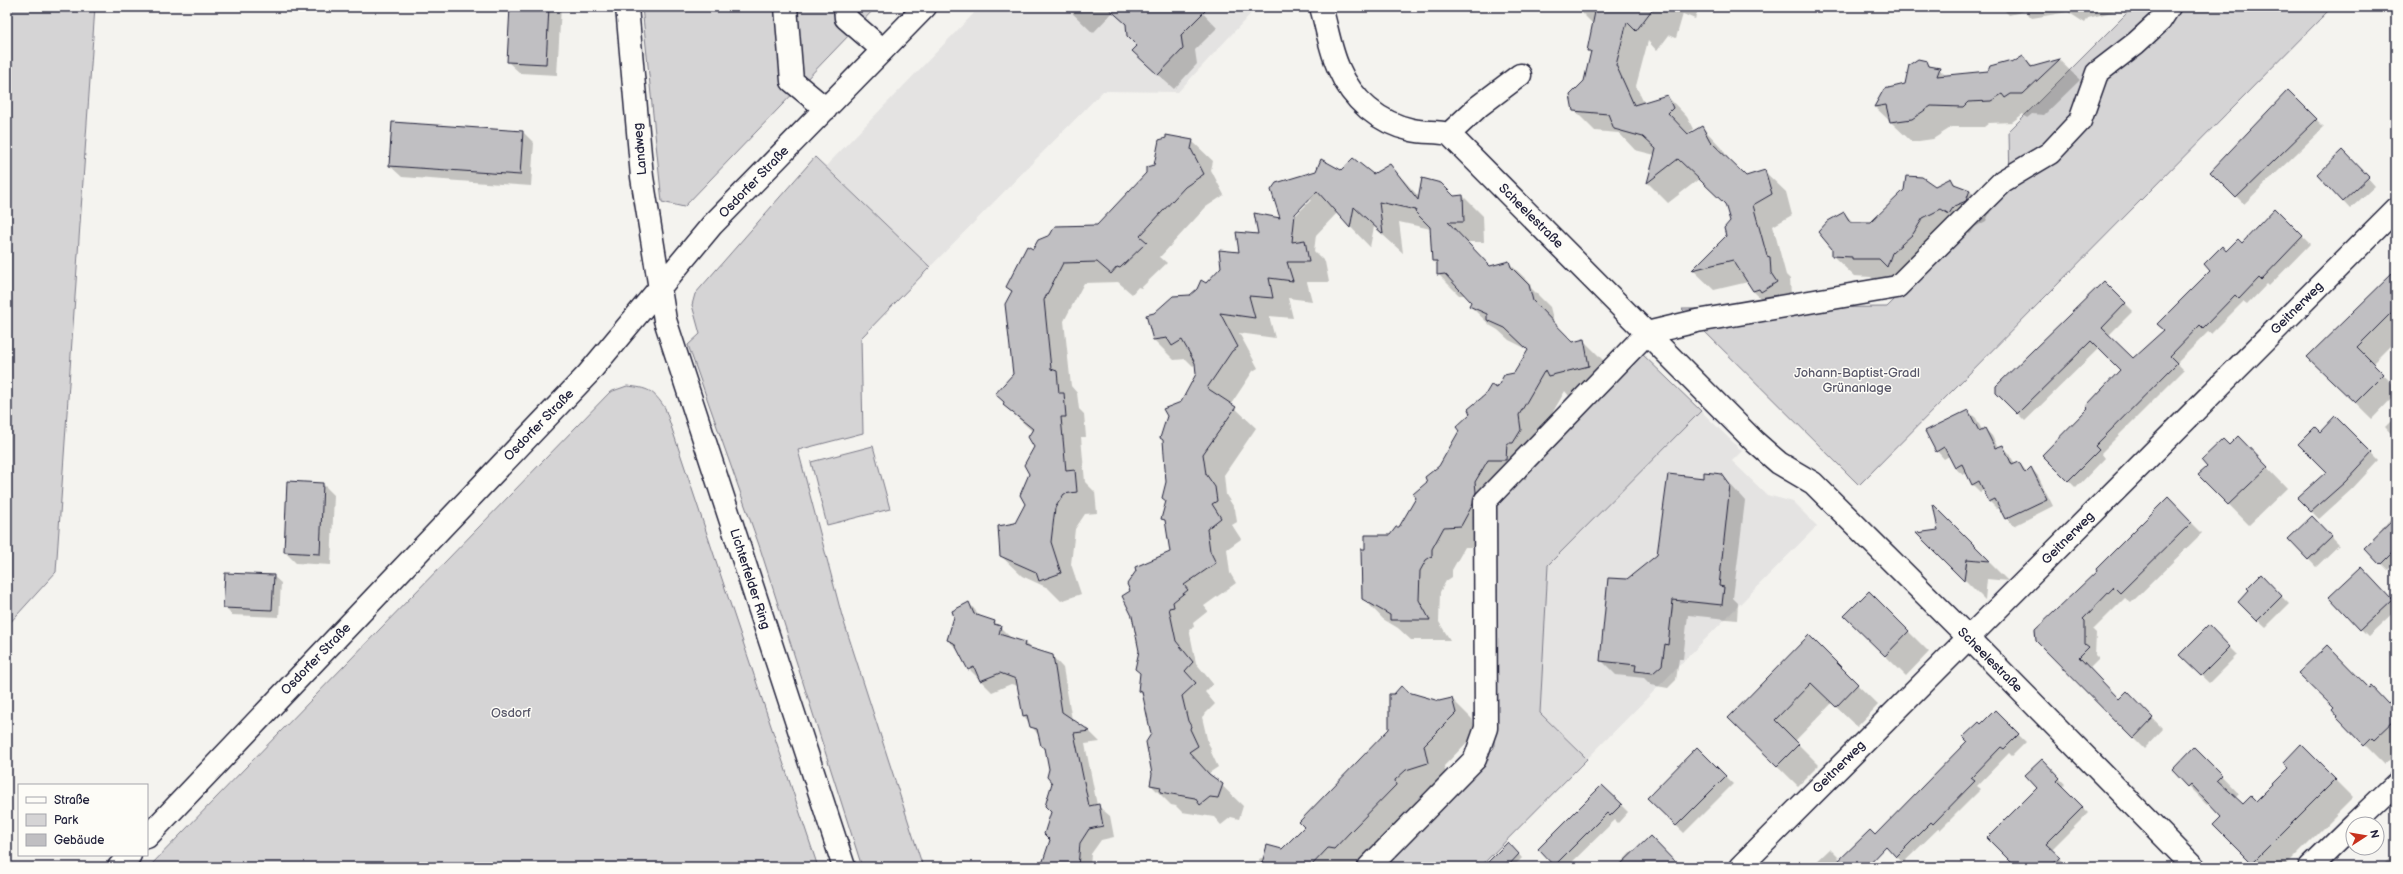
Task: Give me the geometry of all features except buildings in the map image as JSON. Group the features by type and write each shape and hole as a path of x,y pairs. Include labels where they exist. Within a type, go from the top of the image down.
{"street":[{"name":"Landweg","path":"627,7 642,177 659,291"},
{"path":"786,7 792,81 826,109"},
{"path":"845,7 846,18 883,50"},
{"name":"Osdorfer Straße","path":"148,836 588,374 659,291 712,225 925,7"},
{"path":"1321,7 1338,68 1347,85 1373,114 1388,122 1410,130 1449,134 1479,106 1520,75"},
{"path":"1369,867 1475,759 1486,728 1485,501 1647,333 1705,320 1897,287 2003,181 2050,153 2080,121 2097,73 2136,43 2160,20 2169,7"},
{"name":"Scheelestraße","path":"1449,134 1755,442 1779,463 1813,483 1969,638 2194,867"},
{"name":"Geitnerweg","path":"1740,867 2396,209"},
{"name":"Lichterfelder Ring","path":"659,291 668,328 844,867"},
{"path":"2363,816 2396,784"},
{"path":"2310,867 2345,834"},
{"path":"119,867 129,856"}],"shaded area":[{"path":"980,7 1257,7 1178,92 1103,91 930,267 825,167"},
{"path":"1701,411 1742,451 1732,461 1767,495 1793,502 1817,526 1587,759 1540,713 1548,565"}],"green space":[{"path":"7,7 95,7 56,572 7,626"},
{"path":"642,7 876,7 684,207 662,202"},
{"name":"Johann-Baptist-Gradl Grünanlage","path":"2133,7 2332,7 1859,485 1682,309 1887,307 2010,186 2009,131"},
{"path":"815,157 930,267 861,338 863,433 798,450 842,616 923,867 862,867 759,545 688,345 700,334 692,305 695,294"},
{"path":"1639,351 1701,411 1548,565 1540,713 1587,759 1480,867 1375,867 1494,748 1492,500"},
{"name":"Osdorf","path":"627,386 649,391 657,397 665,408 818,867 149,867 610,392"},
{"path":"873,446 890,509 827,525 811,462"}]}
